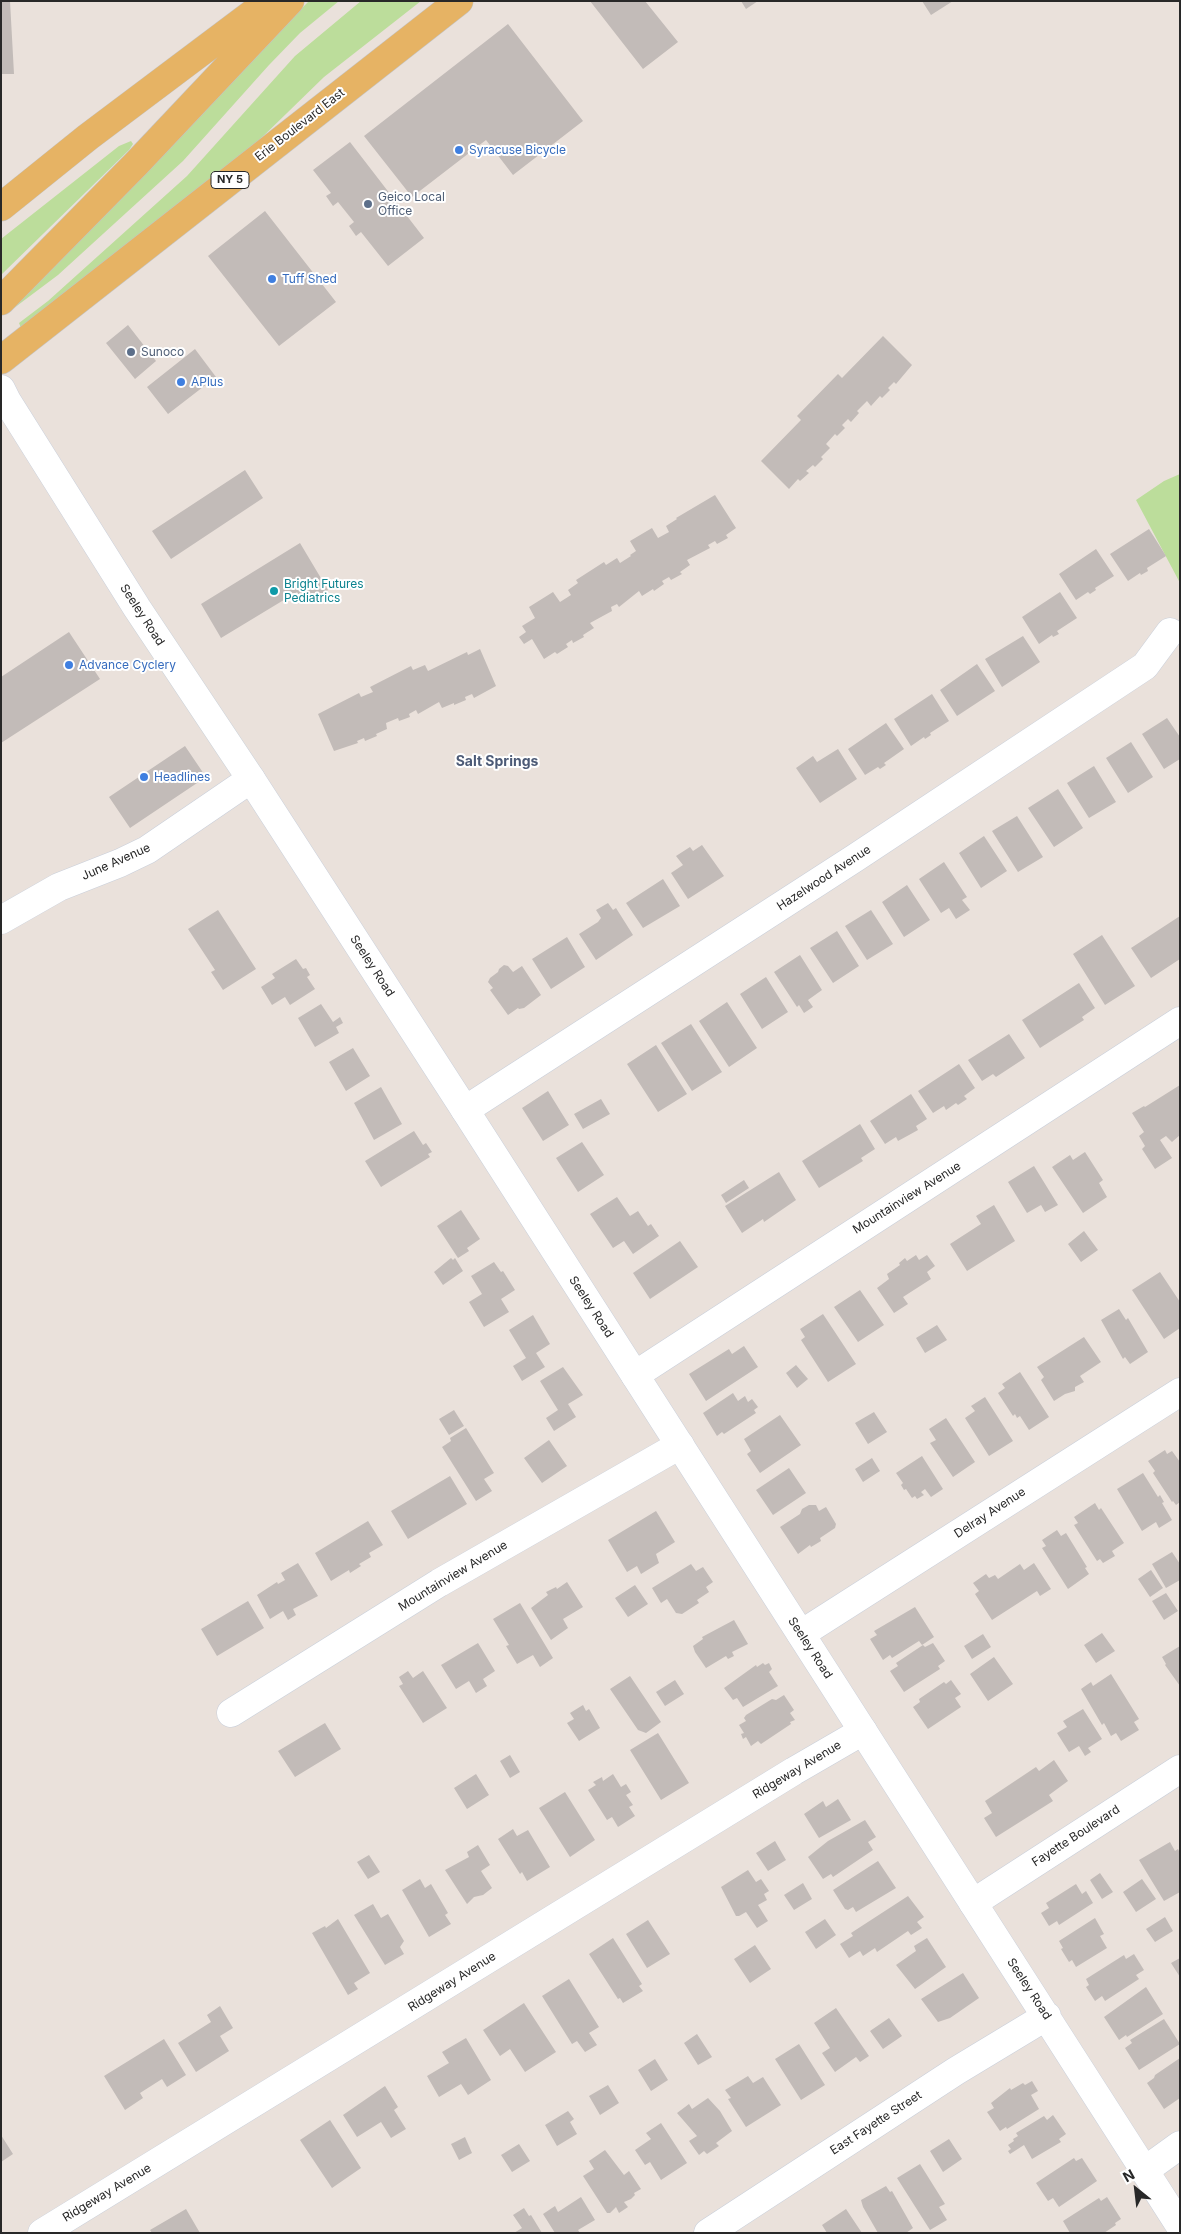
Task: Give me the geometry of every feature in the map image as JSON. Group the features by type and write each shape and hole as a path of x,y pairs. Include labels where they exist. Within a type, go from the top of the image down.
{"main road":[{"path":"1,207 88,137 269,1"},
{"path":"1,301 136,164 290,1"},
{"name":"Erie Boulevard East","path":"1,360 458,1"}],"street":[{"name":"Seeley Road","path":"1,389 135,604 251,778 466,1110 1180,2226"},
{"name":"Hazelwood Avenue","path":"466,1110 855,858 1145,666 1170,632"},
{"name":"June Avenue","path":"1,920 59,887 120,863 147,850 251,778"},
{"name":"Mountainview Avenue","path":"635,1375 1180,1021"},
{"name":"Delray Avenue","path":"801,1634 1180,1392"},
{"name":"Mountainview Avenue","path":"231,1712 439,1583 680,1445"},
{"name":"Ridgeway Avenue","path":"42,2233 794,1770 863,1731"},
{"name":"Fayette Boulevard","path":"973,1904 1180,1769"},
{"name":"East Fayette Street","path":"715,2231 956,2072 1047,2016"},
{"path":"1144,2171 1180,2145"}],"green space":[{"path":"309,1 339,1 300,33 183,161 58,275 14,308 12,301"},
{"path":"361,1 421,1 324,77 250,149 21,328 19,323 48,301 187,176 295,56"},
{"path":"131,141 133,144 129,150 1,275 1,239 119,146"},
{"path":"1180,474 1180,583 1136,500 1164,481"}],"building":[{"path":"1,1 10,1 14,74 1,74"},
{"path":"590,1 645,1 678,42 643,69"},
{"path":"741,1 758,1 746,9"},
{"path":"922,1 953,1 931,15"},
{"path":"508,24 583,121 513,175 486,140 412,197 364,136"},
{"name":"Geico Local Office","path":"350,142 424,238 388,266 361,232 356,236 349,226 354,222 338,202 333,206 326,196 331,193 313,170"},
{"name":"Tuff Shed","path":"265,211 336,302 279,346 208,256"},
{"name":"Sunoco","path":"128,325 156,361 135,379 106,343"},
{"path":"883,336 912,365 896,384 894,382 888,388 890,390 882,398 880,396 871,406 867,401 857,411 859,413 851,422 848,419 842,425 845,428 837,436 835,434 826,444 830,448 821,457 823,459 815,467 813,465 806,471 809,473 800,481 798,479 789,489 761,461 801,420 797,416 838,374 842,378"},
{"name":"APlus","path":"195,349 216,377 168,414 147,387"},
{"path":"245,470 263,498 171,559 152,531"},
{"path":"715,495 736,528 726,535 728,538 717,544 715,541 708,545 710,548 687,560 690,565 680,572 682,574 671,580 669,577 662,581 664,584 654,591 653,589 642,596 639,591 619,607 617,604 611,607 612,611 590,623 594,628 583,635 584,637 573,643 572,640 566,644 568,647 557,654 555,652 544,659 532,639 524,644 519,637 526,632 522,626 535,618 529,607 553,592 560,602 571,595 568,590 578,583 576,580 604,562 606,565 617,558 620,563 631,556 636,551 630,541 652,528 658,538 669,532 666,526 676,518"},
{"path":"1149,529 1166,556 1147,568 1148,571 1141,575 1140,573 1128,581 1110,554"},
{"name":"Bright Futures Pediatrics","path":"300,543 328,590 304,604 297,592 221,638 201,604"},
{"path":"1096,549 1114,576 1095,588 1096,590 1090,594 1088,592 1076,600 1059,574"},
{"path":"1060,592 1077,618 1057,631 1059,634 1053,637 1052,635 1039,644 1022,617"},
{"path":"69,632 100,679 1,743 1,677"},
{"path":"1023,636 1040,662 1002,687 985,659"},
{"path":"480,649 496,686 474,698 472,694 465,697 466,700 454,705 454,703 442,708 439,702 418,714 416,710 409,714 410,717 399,721 398,718 386,723 387,729 376,734 377,736 365,741 364,738 357,741 358,743 334,751 318,714 359,693 361,697 373,692 370,687 411,666 413,670 425,665 428,671 467,652 468,655"},
{"path":"977,664 995,691 957,716 940,690"},
{"path":"932,694 949,721 930,733 931,735 925,739 924,737 911,746 894,719"},
{"path":"1167,718 1180,737 1180,759 1164,769 1142,734"},
{"path":"886,723 904,749 884,763 886,765 880,769 878,767 865,775 848,749"},
{"path":"1131,742 1153,777 1128,793 1106,758"},
{"path":"185,746 206,777 130,828 109,797"},
{"path":"838,749 857,779 820,803 796,768 813,756 817,762"},
{"path":"1094,766 1116,802 1089,818 1067,783"},
{"path":"1058,789 1083,828 1054,847 1028,808"},
{"path":"1017,816 1043,857 1018,872 992,831"},
{"path":"984,836 1007,871 981,888 959,853"},
{"path":"702,845 724,876 688,899 671,873 683,865 676,856 690,847 693,851"},
{"path":"944,862 967,897 962,900 970,910 956,919 949,908 941,913 919,879"},
{"path":"663,879 680,906 643,928 626,903"},
{"path":"907,885 930,920 904,937 882,902"},
{"path":"608,903 613,910 616,908 633,935 596,960 579,934 598,922 601,918 596,910"},
{"path":"218,910 256,969 223,990 211,972 215,970 188,929"},
{"path":"871,910 893,944 867,960 845,926"},
{"path":"1180,916 1180,959 1151,978 1131,948"},
{"path":"837,931 859,966 833,983 810,948"},
{"path":"1102,935 1135,986 1105,1005 1073,954"},
{"path":"567,937 585,967 551,989 532,959"},
{"path":"800,955 822,990 808,1000 813,1007 804,1013 799,1005 797,1007 774,972"},
{"path":"296,959 303,969 306,968 310,975 307,977 315,989 290,1005 285,997 272,1005 261,987 275,978 272,974"},
{"path":"504,965 508,966 513,972 522,966 541,995 524,1008 518,1008 508,1015 490,990 493,988 488,982"},
{"path":"766,977 788,1012 762,1029 740,994"},
{"path":"1079,983 1095,1008 1082,1017 1084,1020 1040,1048 1022,1020"},
{"path":"727,1002 757,1048 729,1067 699,1021"},
{"path":"321,1004 333,1022 340,1017 343,1023 336,1027 339,1033 315,1047 298,1018"},
{"path":"691,1024 722,1072 692,1091 661,1043"},
{"path":"1009,1034 1025,1058 996,1077 993,1074 982,1081 968,1060"},
{"path":"656,1045 687,1094 658,1112 627,1064"},
{"path":"353,1048 370,1076 346,1091 329,1062"},
{"path":"959,1064 975,1088 964,1096 967,1099 958,1105 956,1103 946,1110 944,1106 933,1113 918,1091"},
{"path":"1180,1085 1180,1135 1172,1142 1166,1136 1160,1140 1172,1158 1155,1169 1142,1149 1145,1146 1139,1136 1144,1132 1132,1113"},
{"path":"381,1087 402,1124 374,1140 354,1103"},
{"path":"548,1091 569,1125 543,1141 522,1108"},
{"path":"911,1094 927,1119 916,1126 918,1130 898,1141 896,1137 885,1144 870,1121"},
{"path":"601,1099 610,1114 583,1129 574,1114"},
{"path":"860,1124 875,1149 861,1158 863,1161 819,1188 802,1161"},
{"path":"414,1131 423,1145 426,1143 432,1152 428,1154 430,1157 381,1187 365,1161"},
{"path":"582,1142 604,1175 578,1192 556,1158"},
{"path":"1085,1152 1103,1180 1099,1183 1107,1197 1083,1213 1052,1167 1070,1155 1073,1160"},
{"path":"1034,1166 1058,1205 1045,1212 1041,1205 1027,1213 1008,1182"},
{"path":"779,1172 796,1200 764,1222 763,1219 742,1233 725,1206"},
{"path":"744,1180 749,1188 726,1203 721,1195"},
{"path":"617,1197 630,1216 638,1211 648,1226 651,1224 659,1236 633,1254 624,1241 613,1248 590,1214"},
{"path":"994,1205 1015,1241 967,1271 950,1244 981,1224 976,1216"},
{"path":"461,1210 480,1239 467,1248 469,1251 458,1258 437,1226"},
{"path":"1084,1231 1098,1250 1081,1262 1068,1244"},
{"path":"680,1241 698,1267 650,1299 633,1273"},
{"path":"916,1255 919,1260 927,1255 935,1266 927,1272 931,1279 903,1297 908,1304 894,1313 877,1288 889,1279 887,1274 900,1265 899,1263 905,1258 907,1261"},
{"path":"451,1258 453,1260 455,1258 463,1271 443,1285 434,1272"},
{"path":"494,1262 501,1272 503,1271 515,1290 501,1299 509,1312 484,1327 469,1302 482,1294 471,1276"},
{"path":"1160,1272 1180,1302 1180,1328 1164,1339 1132,1290"},
{"path":"860,1290 884,1325 858,1342 834,1307"},
{"path":"1119,1309 1126,1320 1128,1318 1148,1352 1130,1364 1125,1357 1123,1359 1101,1320"},
{"path":"823,1314 856,1364 828,1382 801,1340 805,1337 800,1329"},
{"path":"533,1315 550,1344 536,1353 545,1367 522,1381 513,1366 526,1358 509,1330"},
{"path":"937,1325 947,1340 925,1353 916,1338"},
{"path":"1084,1337 1101,1362 1080,1376 1084,1382 1075,1387 1075,1391 1065,1394 1054,1401 1041,1380 1044,1377 1037,1367"},
{"path":"744,1346 758,1367 706,1401 689,1374 729,1349 732,1354"},
{"path":"796,1365 808,1379 797,1388 786,1373"},
{"path":"563,1367 583,1395 568,1404 576,1417 554,1431 546,1418 558,1410 540,1381"},
{"path":"1020,1372 1049,1417 1029,1430 1020,1416 1017,1418 1015,1414 1013,1416 998,1393 1005,1388 1002,1384"},
{"path":"733,1393 738,1401 745,1396 748,1402 752,1399 758,1407 754,1410 756,1413 724,1434 722,1432 717,1436 703,1413"},
{"path":"985,1397 1013,1441 989,1456 965,1418 975,1411 971,1406"},
{"path":"454,1410 464,1426 449,1435 439,1419"},
{"path":"874,1412 887,1432 868,1444 855,1423"},
{"path":"780,1415 801,1445 760,1473 747,1454 751,1451 744,1439"},
{"path":"946,1418 975,1462 953,1477 930,1443 936,1440 929,1429"},
{"path":"466,1428 494,1473 484,1479 492,1491 476,1501 442,1447 451,1441 450,1438"},
{"path":"549,1440 567,1466 542,1483 524,1458"},
{"path":"1165,1450 1167,1454 1172,1451 1180,1462 1180,1502 1176,1505 1153,1473 1155,1471 1148,1461"},
{"path":"922,1456 943,1489 931,1497 925,1489 921,1492 924,1495 917,1499 915,1496 912,1498 906,1489 904,1490 901,1485 903,1483 896,1473"},
{"path":"872,1458 880,1471 863,1482 855,1469"},
{"path":"789,1468 806,1493 773,1515 756,1490"},
{"path":"1143,1473 1158,1497 1160,1495 1164,1502 1162,1503 1172,1520 1159,1528 1156,1522 1142,1531 1117,1489"},
{"path":"450,1476 467,1504 408,1539 391,1511"},
{"path":"1095,1503 1099,1510 1101,1508 1124,1543 1112,1551 1115,1556 1103,1563 1100,1559 1097,1561 1074,1525 1078,1523 1074,1517"},
{"path":"809,1505 816,1505 819,1511 826,1507 836,1524 835,1528 820,1538 821,1541 811,1547 810,1545 798,1554 780,1527 800,1514 802,1509"},
{"path":"656,1511 675,1542 656,1554 659,1563 641,1574 637,1566 627,1572 608,1540"},
{"path":"368,1521 383,1545 369,1553 371,1557 359,1564 361,1566 350,1573 349,1570 331,1581 315,1553"},
{"path":"1057,1530 1061,1536 1066,1533 1087,1567 1085,1568 1089,1574 1068,1589 1042,1548 1046,1546 1042,1540"},
{"path":"1172,1552 1180,1564 1180,1580 1166,1588 1152,1564"},
{"path":"298,1563 318,1596 293,1609 296,1615 288,1620 283,1611 270,1619 257,1595 277,1582 278,1584 285,1580 281,1573"},
{"path":"1034,1563 1051,1589 1040,1596 1037,1591 992,1620 975,1594 979,1591 973,1583 986,1574 989,1578 995,1575 998,1579 1020,1564 1024,1570"},
{"path":"691,1564 696,1571 703,1567 713,1582 706,1587 709,1592 697,1600 699,1603 682,1614 676,1613 667,1599 661,1603 652,1588"},
{"path":"1151,1570 1163,1588 1150,1597 1138,1579"},
{"path":"567,1582 583,1607 563,1619 568,1628 551,1640 531,1608 548,1595 546,1592 556,1587 557,1589"},
{"path":"635,1585 648,1604 628,1617 615,1598"},
{"path":"1166,1593 1178,1611 1164,1620 1152,1601"},
{"path":"248,1601 264,1628 217,1656 201,1629"},
{"path":"520,1603 553,1658 540,1667 533,1655 517,1664 506,1646 509,1645 493,1619"},
{"path":"915,1607 934,1637 922,1645 919,1641 892,1658 890,1655 883,1660 870,1639 877,1635 874,1631"},
{"path":"734,1620 748,1644 732,1652 734,1656 728,1659 726,1656 706,1668 693,1646 703,1639 702,1637"},
{"path":"1102,1633 1115,1651 1096,1663 1084,1645"},
{"path":"983,1634 991,1647 972,1659 964,1646"},
{"path":"478,1643 495,1671 483,1679 487,1686 476,1693 469,1681 456,1689 441,1665"},
{"path":"933,1643 945,1661 938,1666 940,1669 904,1692 890,1671 898,1666 896,1663 923,1645 925,1647"},
{"path":"1180,1646 1180,1686 1165,1665 1162,1657"},
{"path":"994,1657 1013,1684 988,1701 970,1674"},
{"path":"763,1663 765,1665 769,1663 772,1669 769,1672 778,1686 743,1707 737,1698 733,1700 724,1688 756,1665 757,1667"},
{"path":"408,1671 413,1678 423,1671 447,1708 423,1723 399,1686 403,1684 399,1677"},
{"path":"1111,1674 1139,1719 1134,1722 1139,1730 1121,1741 1116,1733 1111,1736 1104,1723 1102,1725 1081,1689 1091,1682 1093,1686"},
{"path":"630,1676 661,1722 646,1733 638,1730 610,1689"},
{"path":"675,1680 684,1694 665,1706 656,1692"},
{"path":"951,1680 961,1694 955,1698 961,1707 928,1729 913,1707 920,1702 919,1699 944,1682 946,1684"},
{"path":"784,1695 794,1710 790,1713 795,1720 761,1744 758,1741 751,1746 746,1737 743,1739 741,1734 744,1733 739,1725 746,1721 744,1718 746,1715 772,1699 776,1700"},
{"path":"583,1705 586,1711 589,1709 600,1728 579,1741 567,1723 574,1719 570,1713"},
{"path":"1083,1709 1102,1739 1088,1748 1091,1752 1085,1756 1079,1746 1069,1752 1057,1733 1067,1727 1063,1721"},
{"path":"325,1723 341,1749 295,1777 278,1751"},
{"path":"658,1733 689,1783 661,1800 630,1750"},
{"path":"510,1755 520,1772 510,1778 500,1761"},
{"path":"1054,1760 1068,1781 1049,1795 1053,1801 996,1837 984,1818 992,1813 985,1801 1036,1767 1039,1771"},
{"path":"476,1774 489,1795 467,1809 454,1788"},
{"path":"613,1774 621,1787 626,1784 631,1792 626,1795 633,1805 629,1807 635,1816 618,1827 612,1817 607,1820 588,1790 596,1785 593,1782 602,1777 603,1781"},
{"path":"565,1792 595,1840 570,1857 539,1808"},
{"path":"838,1799 851,1820 819,1838 804,1814 823,1801 826,1807"},
{"path":"865,1820 876,1837 868,1842 873,1850 833,1877 831,1874 823,1879 808,1857 828,1841"},
{"path":"513,1829 517,1836 528,1830 550,1867 527,1881 522,1872 520,1874 498,1839"},
{"path":"775,1841 786,1860 768,1871 756,1853"},
{"path":"1170,1842 1175,1851 1178,1849 1180,1853 1180,1892 1164,1901 1139,1860"},
{"path":"478,1845 490,1865 481,1871 492,1888 483,1895 474,1897 467,1904 445,1870 469,1857 467,1852"},
{"path":"369,1855 380,1872 368,1879 357,1862"},
{"path":"878,1861 896,1888 856,1912 853,1907 848,1910 845,1909 833,1890"},
{"path":"748,1870 756,1882 761,1879 769,1891 764,1894 767,1900 758,1905 768,1921 757,1928 746,1912 736,1916 721,1887"},
{"path":"1100,1873 1113,1892 1102,1899 1090,1880"},
{"path":"420,1879 425,1888 431,1884 448,1913 445,1915 451,1924 429,1937 402,1890"},
{"path":"1142,1879 1156,1899 1136,1912 1123,1892"},
{"path":"803,1883 812,1899 794,1910 784,1895"},
{"path":"1076,1884 1082,1894 1086,1891 1093,1903 1059,1925 1057,1921 1049,1926 1041,1913 1049,1908 1046,1903"},
{"path":"908,1896 924,1917 917,1922 922,1928 911,1935 908,1931 877,1952 875,1948 863,1956 860,1951 849,1958 840,1944 853,1936 851,1933"},
{"path":"373,1904 381,1918 388,1914 404,1941 400,1947 404,1954 385,1965 354,1915"},
{"path":"1165,1917 1173,1931 1155,1942 1146,1929"},
{"path":"1095,1918 1104,1934 1100,1936 1107,1948 1076,1967 1072,1960 1069,1962 1061,1949 1063,1948 1059,1941"},
{"path":"338,1919 370,1973 354,1983 358,1989 348,1995 312,1933 325,1926 326,1928"},
{"path":"825,1919 836,1935 816,1949 805,1932"},
{"path":"648,1920 670,1954 647,1968 626,1934"},
{"path":"613,1938 642,1984 639,1986 643,1991 623,2003 620,1998 618,1999 589,1954"},
{"path":"927,1938 946,1967 915,1989 896,1965 916,1951 914,1946"},
{"path":"755,1945 771,1969 750,1983 734,1959"},
{"path":"1134,1954 1144,1970 1136,1975 1139,1979 1105,2001 1102,1996 1095,2001 1086,1987 1089,1985 1086,1979 1124,1955 1126,1959"},
{"path":"1180,1958 1180,1977 1171,1963"},
{"path":"963,1973 979,1998 950,2018 938,2022 921,1999"},
{"path":"569,1979 599,2027 589,2033 597,2045 585,2052 577,2041 572,2044 542,1996"},
{"path":"1146,1987 1163,2014 1119,2040 1104,2017"},
{"path":"524,2003 556,2052 525,2072 510,2049 500,2056 483,2030"},
{"path":"220,2006 233,2028 220,2036 229,2051 196,2072 178,2043 211,2022 207,2015"},
{"path":"836,2008 869,2056 860,2062 856,2057 835,2072 822,2053 830,2048 814,2023"},
{"path":"889,2018 902,2036 883,2049 870,2031"},
{"path":"1164,2019 1180,2044 1139,2070 1125,2048 1132,2043 1130,2040"},
{"path":"697,2034 712,2057 698,2065 684,2043"},
{"path":"466,2038 491,2080 468,2095 461,2084 439,2097 427,2076 449,2063 442,2052"},
{"path":"164,2039 186,2075 167,2087 162,2079 140,2093 143,2098 125,2110 104,2076"},
{"path":"799,2044 825,2085 801,2100 775,2059"},
{"path":"1180,2058 1180,2098 1164,2109 1147,2083 1155,2075"},
{"path":"655,2059 668,2080 651,2091 638,2070"},
{"path":"748,2076 753,2083 763,2077 781,2105 746,2127 728,2099 731,2098 725,2090"},
{"path":"1032,2081 1038,2091 1031,2095 1039,2109 1007,2129 1006,2127 1000,2131 987,2112 994,2108 991,2103 1010,2088 1011,2090 1023,2083 1025,2085"},
{"path":"608,2085 619,2103 600,2115 589,2096"},
{"path":"385,2086 398,2107 394,2110 406,2129 391,2138 381,2122 357,2137 343,2115"},
{"path":"708,2098 720,2111 732,2131 716,2143 719,2146 707,2154 704,2151 699,2155 689,2141 697,2136 677,2113 689,2104 692,2109"},
{"path":"568,2111 574,2119 570,2122 577,2134 557,2146 545,2125"},
{"path":"1053,2115 1066,2134 1059,2139 1061,2142 1032,2159 1024,2145 1010,2154 1008,2151 1011,2149 1008,2145 1018,2136 1016,2133 1044,2116 1047,2120"},
{"path":"330,2120 361,2168 332,2188 300,2140"},
{"path":"661,2123 687,2163 661,2180 650,2162 645,2165 635,2150 651,2139 646,2133"},
{"path":"1,2135 13,2154 1,2162"},
{"path":"465,2137 472,2153 459,2160 451,2144"},
{"path":"949,2139 962,2159 943,2172 930,2151"},
{"path":"519,2144 530,2161 512,2172 501,2155"},
{"path":"605,2150 624,2175 629,2171 641,2189 634,2193 635,2195 631,2199 624,2202 628,2207 619,2213 616,2207 610,2213 607,2213 583,2176 594,2169 589,2161"},
{"path":"1074,2158 1076,2161 1082,2158 1097,2181 1059,2207 1053,2198 1048,2201 1036,2183"},
{"path":"920,2164 945,2204 939,2207 947,2220 930,2230 897,2178"},
{"path":"886,2186 890,2192 892,2191 913,2228 906,2233 878,2233 863,2207 861,2200"},
{"path":"581,2197 595,2220 578,2230 580,2233 555,2233 543,2214 555,2206 558,2212"},
{"path":"1107,2197 1121,2219 1115,2223 1116,2225 1104,2233 1070,2233 1063,2221 1099,2198 1101,2201"},
{"path":"524,2208 529,2216 531,2215 542,2233 514,2233 522,2228 513,2215"},
{"path":"186,2209 200,2233 152,2233 150,2230"},
{"path":"846,2209 862,2233 827,2233 822,2225"}],"place":[{"name":"Syracuse Bicycle","path":"459,150"},
{"name":"Geico Local Office","path":"368,204"},
{"name":"Tuff Shed","path":"272,279"},
{"name":"Sunoco","path":"131,352"},
{"name":"APlus","path":"181,382"},
{"name":"Bright Futures Pediatrics","path":"274,591"},
{"name":"Advance Cyclery","path":"69,665"},
{"name":"Headlines","path":"144,777"}],"district":[{"name":"Salt Springs","path":"497,762"}]}
